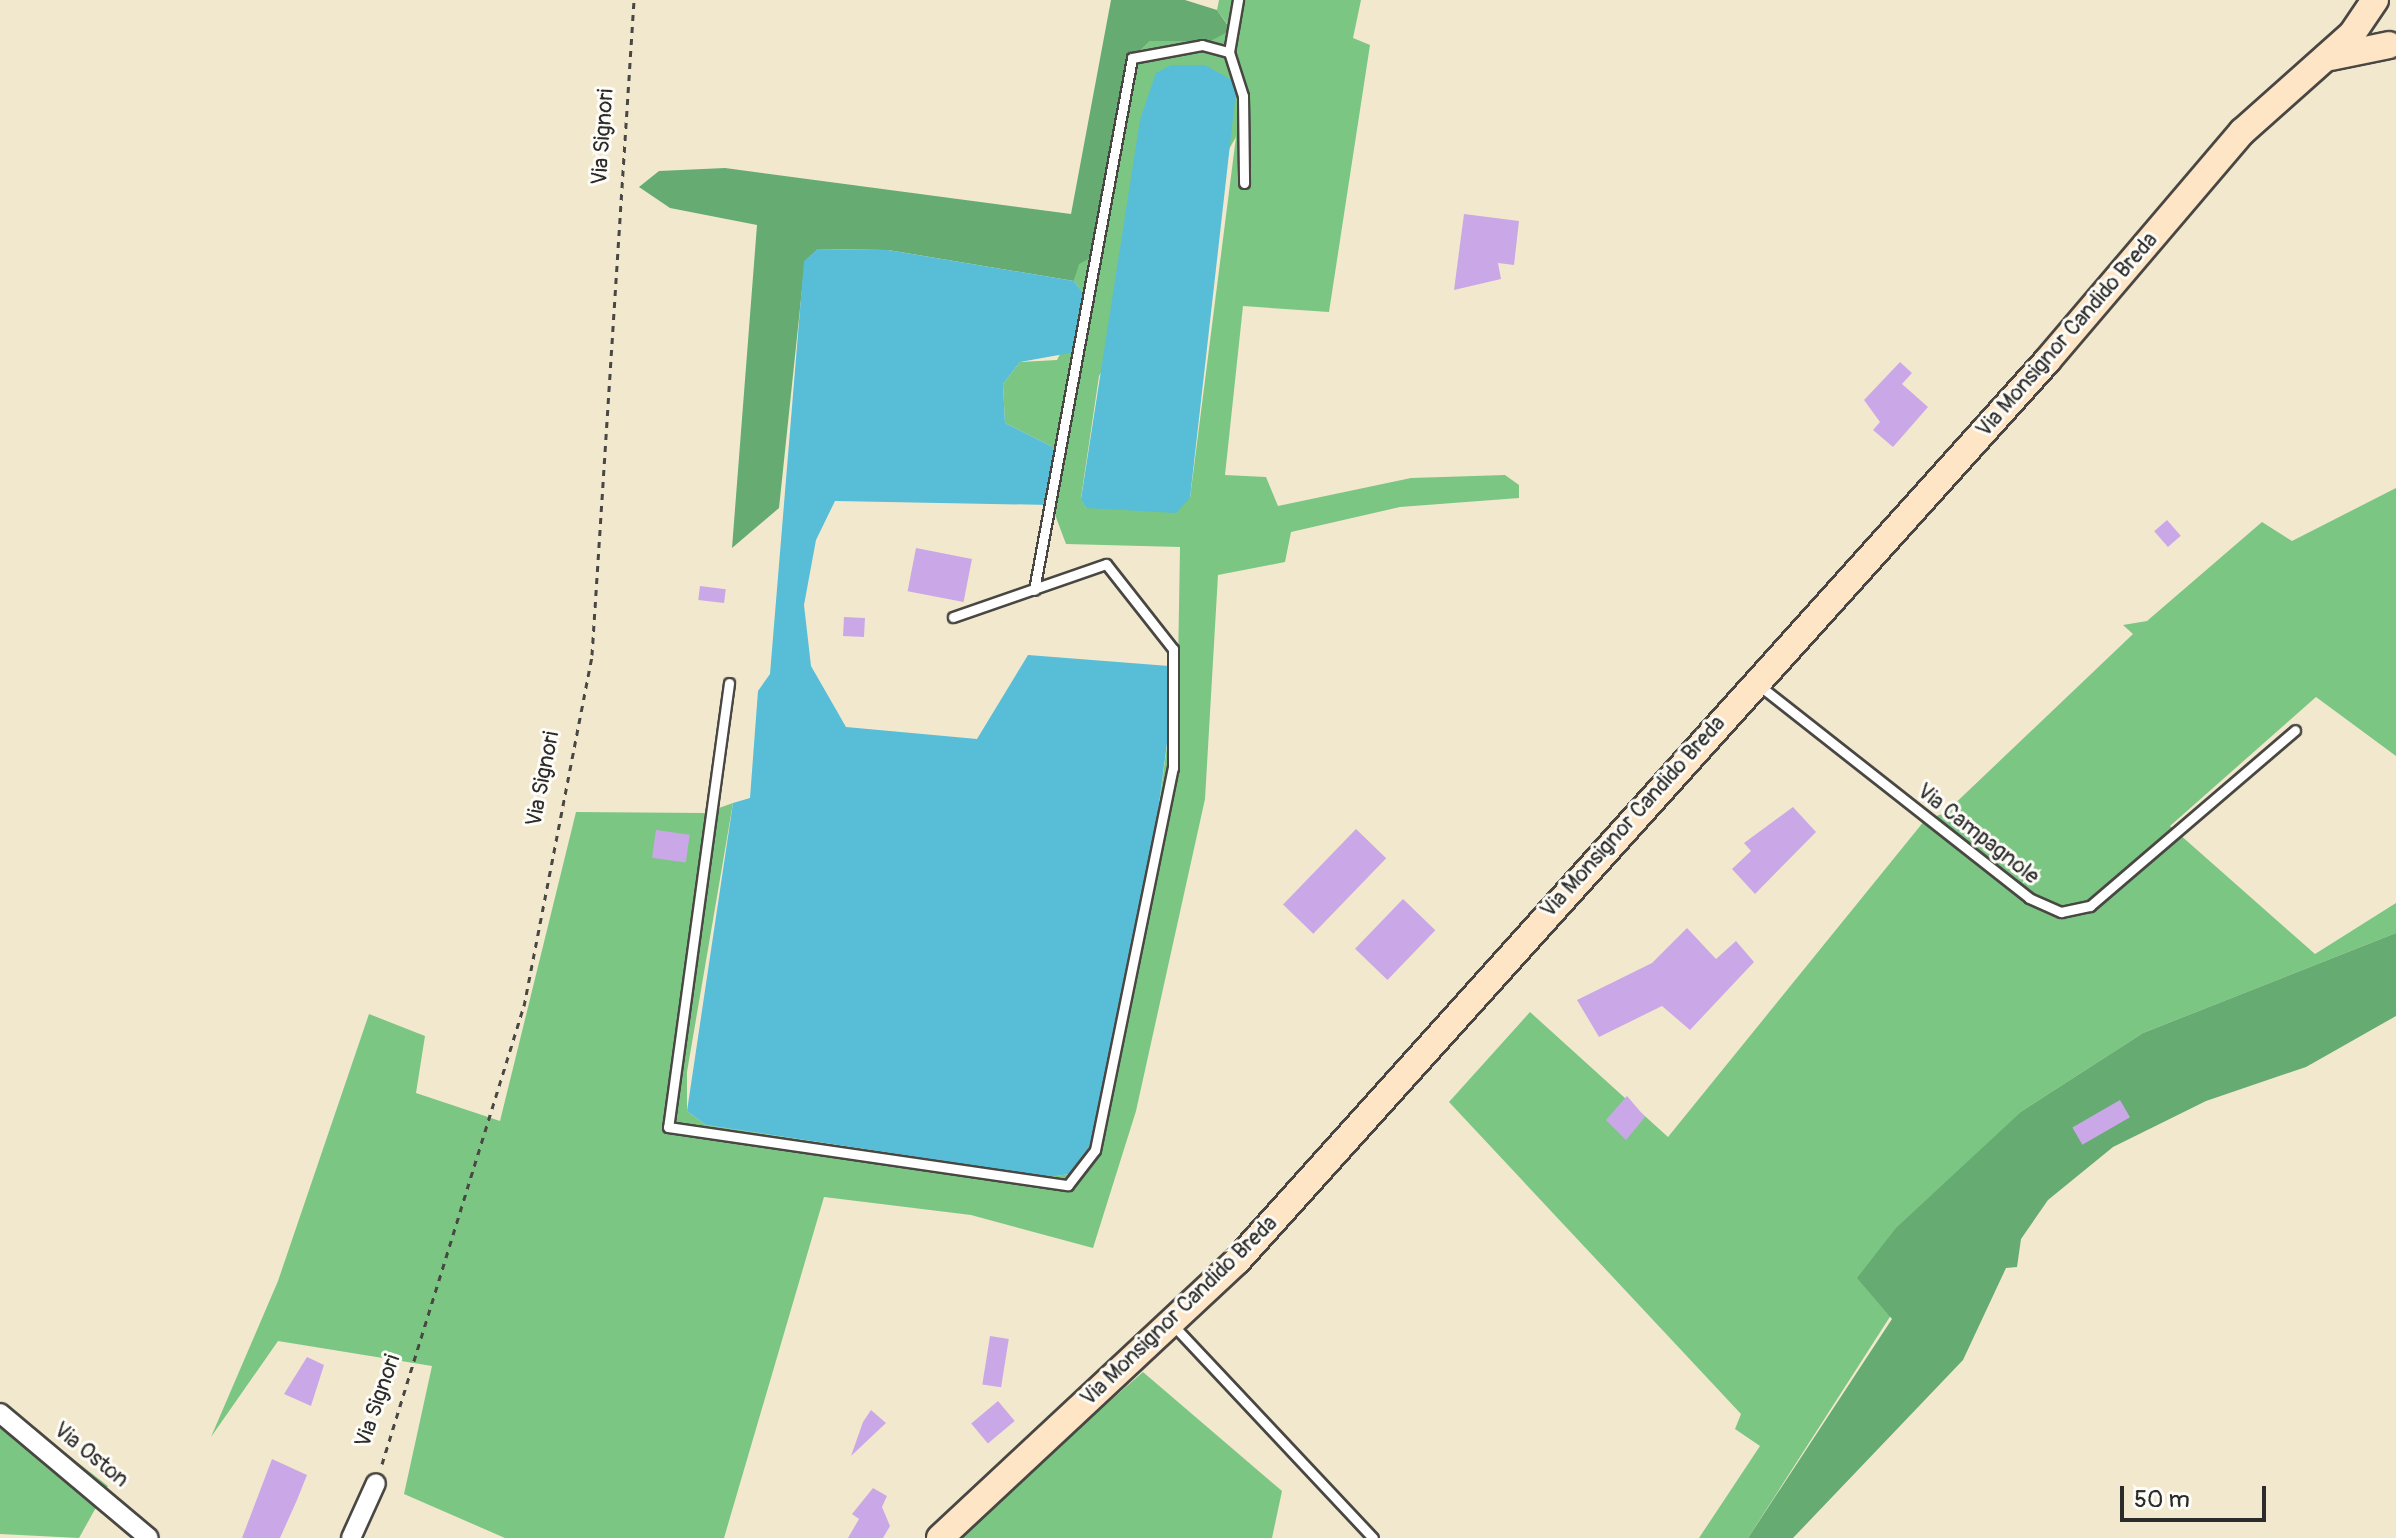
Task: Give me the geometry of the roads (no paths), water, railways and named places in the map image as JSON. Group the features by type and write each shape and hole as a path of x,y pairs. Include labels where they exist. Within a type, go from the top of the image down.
{"main road":[{"name":"Via Monsignor Candido Breda","path":"2304,74 2328,58 2392,49 2376,0"},
{"name":"Via Monsignor Candido Breda","path":"940,1538 1237,1261 1754,682 2047,361 2242,132 2352,34 2376,0"}],"street":[{"name":"Via Oston","path":"0,1413 149,1538"},
{"name":"Via Signori","path":"351,1538 376,1483"}],"lane":[{"path":"1238,0 1229,52 1243,96 1244,183"},
{"path":"1034,590 1132,58 1202,45 1229,52"},
{"path":"729,683 668,1127 1068,1185 1095,1150 1173,768 1173,649 1106,564 953,617"},
{"name":"Via Campagnole","path":"1754,682 2016,888 2061,912 2090,906 2295,730"},
{"path":"1171,1322 1373,1538"}],"water":[{"path":"1171,65 1205,65 1237,83 1190,498 1176,513 1086,508 1081,499 1140,120 1156,73"},
{"path":"818,249 888,250 1074,281 1088,299 1081,351 1020,362 1003,384 1005,423 1051,446 1057,457 1051,505 835,501 816,540 804,605 811,666 846,727 977,739 1028,655 1169,666 1170,721 1155,834 1091,1144 1069,1174 1050,1177 706,1125 687,1111 733,803 750,798 758,691 770,674 804,261"}]}
